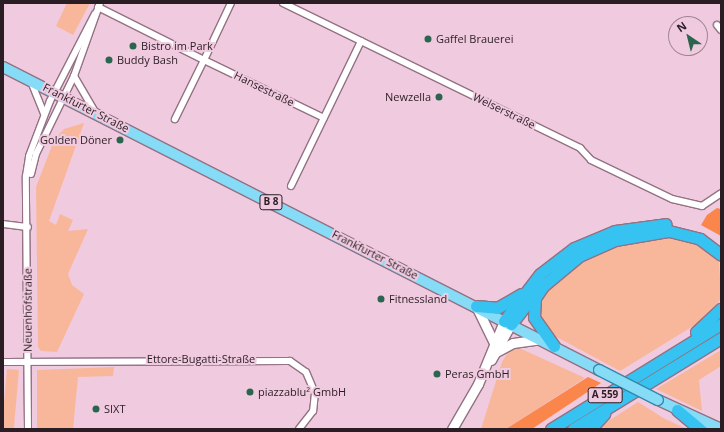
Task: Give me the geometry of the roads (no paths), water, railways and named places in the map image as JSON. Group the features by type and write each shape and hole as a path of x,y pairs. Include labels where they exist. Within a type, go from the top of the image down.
{"highway":[{"path":"508,323 562,255 615,231 669,225 699,232 721,243"},
{"path":"476,306 497,308 534,290 579,256 633,235 669,231 686,234 706,242 721,255"},
{"path":"534,290 534,317 554,346"},
{"path":"659,360 721,309"},
{"name":"A 559","path":"551,429 659,360 721,324"},
{"name":"A 559","path":"573,429 721,338"},
{"path":"590,429 619,400"},
{"path":"677,410 700,429"}],"main road":[{"name":"Frankfurter Straße","path":"3,67 476,306 677,410 721,429"}],"street":[{"path":"175,119 231,3"},
{"name":"Welserstraße","path":"283,3 580,148 591,160 672,200 702,206 721,193"},
{"name":"Hansestraße","path":"55,92 99,5 204,60 324,118"},
{"name":"Hansestraße","path":"65,97 74,76 95,14"},
{"path":"292,186 361,41"},
{"path":"74,76 96,113"},
{"name":"Frankfurter Straße","path":"29,80 40,99 44,115"},
{"name":"Neuenhofstraße","path":"28,429 27,191 29,156 44,115 55,92"},
{"name":"Neuenhofstraße","path":"27,191 36,154 65,97"},
{"path":"3,224 28,227"},
{"path":"476,306 493,342"},
{"path":"485,370 493,342 508,323"},
{"path":"464,429 455,425 496,352 508,323"},
{"path":"496,352 513,343 540,339"},
{"name":"Ettore-Bugatti-Straße","path":"3,362 28,360 290,361 306,372 315,393 314,411 299,429"}],"place":[{"name":"Gaffel Brauerei","path":"428,39"},
{"name":"Bistro im Park","path":"133,46"},
{"name":"Buddy Bash","path":"109,60"},
{"name":"Newzella","path":"439,97"},
{"name":"Golden Döner","path":"120,140"},
{"name":"Fitnessland","path":"381,299"},
{"name":"Peras GmbH","path":"437,374"},
{"name":"piazzablu² GmbH","path":"250,392"},
{"name":"SIXT","path":"96,409"}]}
